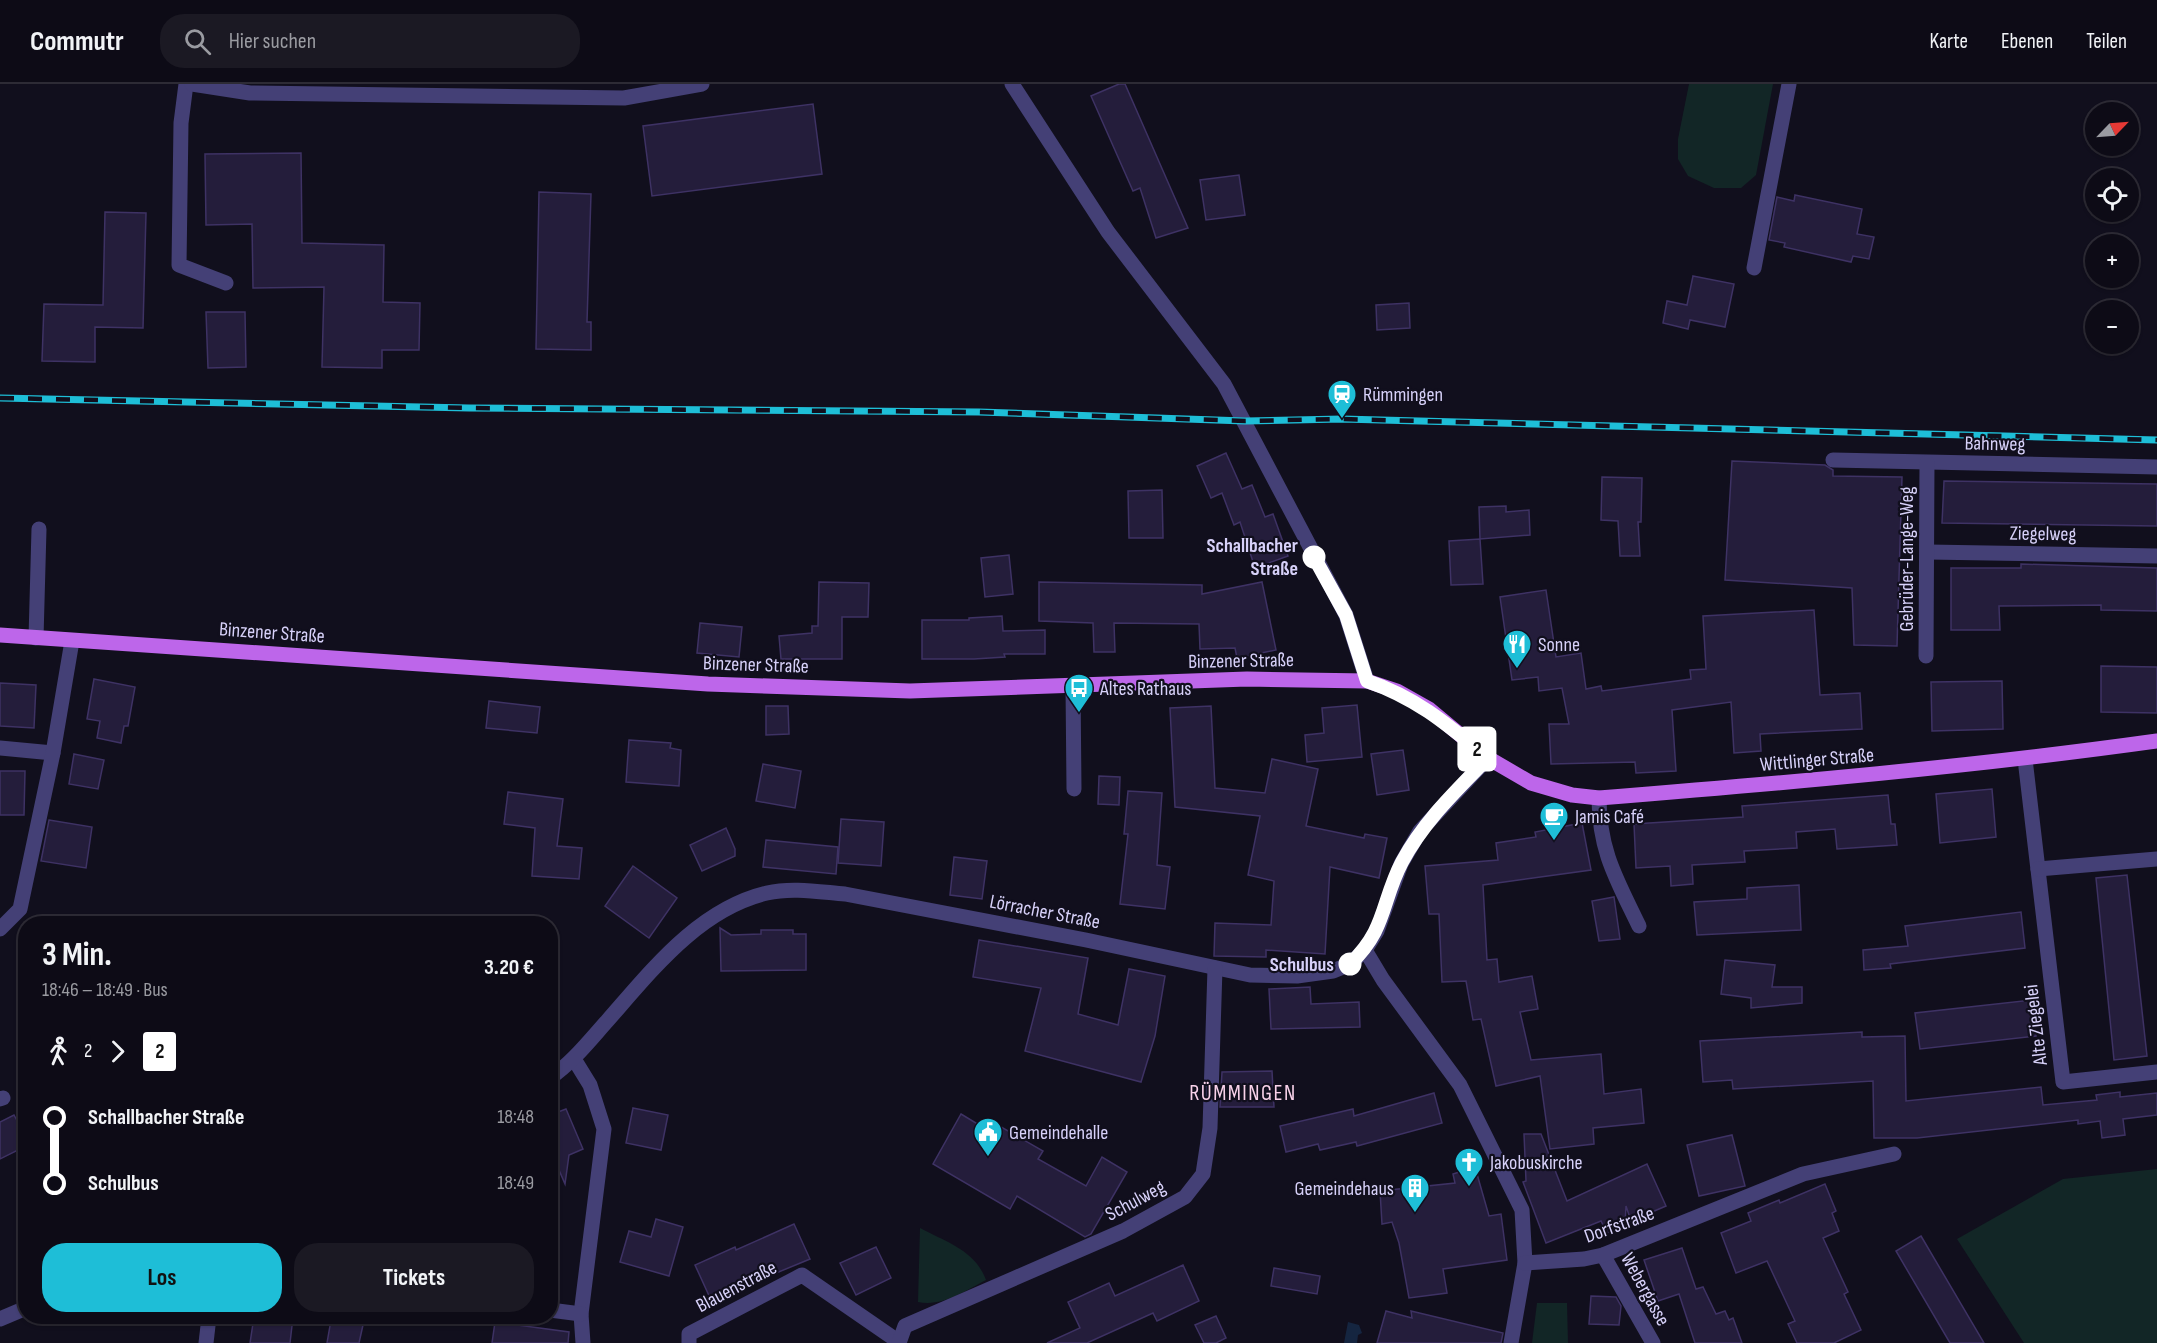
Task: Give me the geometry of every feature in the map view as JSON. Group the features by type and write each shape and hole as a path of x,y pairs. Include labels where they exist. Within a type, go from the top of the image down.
{"main road":[{"name":"Binzener Straße","path":"0,636 708,684 910,691 1247,679 1367,681 1397,691 1429,709 1488,758"},
{"name":"Wittlinger Straße","path":"1488,758 1541,787 1572,795 1599,798 1815,781 2025,759 2157,741"}],"street":[{"path":"186,84 181,123 179,265 226,283"},
{"path":"192,84 250,93 624,98 702,84"},
{"path":"1012,84 1108,232 1224,384 1346,615 1367,681"},
{"path":"1754,268 1789,84"},
{"name":"Bahnweg","path":"1833,460 1927,464 2157,467"},
{"name":"Gebrüder-Lange-Weg","path":"1926,656 1927,464"},
{"path":"36,638 39,529"},
{"name":"Ziegelweg","path":"1928,552 2157,556"},
{"path":"0,929 20,909 53,753 72,641"},
{"path":"1073,686 1074,789"},
{"path":"0,748 53,753"},
{"name":"Lörracher Straße","path":"558,1072 574,1059 668,954 709,919 737,902 769,892 806,891 844,894 1250,975 1297,976 1333,971 1350,964 1365,950 1377,931 1401,864 1420,831 1488,758"},
{"name":"Alte Ziegelei","path":"2025,759 2063,1082 2157,1072"},
{"path":"1599,798 1599,826 1605,854 1639,926"},
{"path":"2038,869 2157,859"},
{"path":"1365,950 1383,980 1460,1085 1522,1210 1525,1263 1511,1343"},
{"name":"Schulweg","path":"899,1342 905,1326 1124,1231 1185,1197 1203,1174 1210,1128 1215,968"},
{"path":"574,1059 590,1085 604,1129 581,1314 584,1343"},
{"name":"Dorfstraße","path":"1525,1263 1584,1259 1603,1255 1803,1174 1894,1154"},
{"name":"Webergasse","path":"1603,1255 1653,1343"},
{"name":"Blauenstraße","path":"689,1343 689,1334 802,1275 899,1342"},
{"path":"0,1319 18,1311"},
{"path":"558,1311 581,1314"},
{"path":"202,1341 207,1324"}],"green space":[{"path":"1689,84 1773,84 1756,175 1741,188 1714,188 1688,176 1678,159 1678,139"},
{"path":"2157,1169 2157,1343 2024,1343 1957,1239 2063,1179"},
{"path":"920,1228 967,1254 975,1261 986,1280 945,1300 918,1302"},
{"path":"1537,1303 1567,1303 1568,1343 1532,1343"}],"water":[{"path":"1348,1322 1359,1325 1362,1333 1358,1335 1357,1343 1344,1343"}],"building":[{"path":"1119,84 1125,84 1188,228 1156,238 1140,188 1133,191 1091,96"},
{"path":"813,104 822,174 652,196 643,126"},
{"path":"301,153 302,243 384,245 383,302 420,303 419,350 382,350 382,368 322,367 324,287 253,288 252,224 206,225 205,154"},
{"path":"1239,175 1245,215 1206,220 1200,180"},
{"path":"539,192 591,194 587,322 591,322 591,350 536,349"},
{"path":"1795,195 1862,209 1857,234 1874,237 1869,259 1853,256 1851,262 1784,247 1785,243 1769,240 1777,197 1794,201"},
{"path":"105,212 146,213 143,328 95,327 95,362 42,361 44,304 103,305"},
{"path":"1693,276 1734,284 1725,327 1690,320 1688,329 1663,323 1667,301 1687,305"},
{"path":"1409,303 1410,328 1377,330 1376,305"},
{"path":"206,312 245,312 246,367 208,368"},
{"path":"1226,453 1242,489 1252,485 1265,517 1273,514 1288,556 1255,568 1240,522 1234,525 1222,493 1211,498 1197,466"},
{"path":"1732,461 1825,465 1833,470 1833,476 1902,477 1897,646 1854,645 1852,588 1725,580"},
{"path":"1602,477 1642,478 1641,522 1638,522 1640,556 1620,556 1618,521 1601,520"},
{"path":"1944,481 2157,484 2157,526 1942,523"},
{"path":"1162,490 1163,538 1129,538 1128,491"},
{"path":"1506,506 1506,512 1529,510 1530,535 1480,539 1479,507"},
{"path":"1480,539 1483,584 1451,585 1449,541"},
{"path":"1009,555 1013,594 985,597 981,558"},
{"path":"2021,564 2157,568 2157,611 2101,610 2101,605 1999,606 2000,630 1951,630 1951,568 2021,568"},
{"path":"819,582 869,583 868,617 842,617 842,659 781,659 779,636 812,633 812,626 818,626"},
{"path":"1039,582 1202,585 1202,594 1262,582 1276,650 1237,658 1235,648 1200,649 1199,624 1114,623 1115,652 1094,652 1093,623 1039,621"},
{"path":"1546,590 1556,657 1581,653 1586,689 1601,686 1602,691 1691,679 1690,670 1706,669 1703,616 1814,610 1820,695 1860,693 1862,729 1760,734 1761,751 1734,753 1731,702 1672,710 1676,771 1636,773 1635,762 1551,764 1549,724 1569,724 1562,688 1539,691 1538,677 1512,680 1500,597"},
{"path":"1002,616 1003,631 1045,630 1045,654 1004,654 1005,657 974,659 922,659 922,620 969,620 969,618"},
{"path":"700,623 742,627 739,657 697,653"},
{"path":"2101,666 2157,667 2157,713 2101,712"},
{"path":"94,679 135,687 128,726 124,726 121,743 97,738 100,721 87,719"},
{"path":"2002,681 2003,729 1932,731 1931,682"},
{"path":"0,683 36,685 34,728 0,726"},
{"path":"489,701 540,707 537,733 486,728"},
{"path":"1357,705 1362,757 1307,762 1305,735 1324,733 1322,708"},
{"path":"766,706 788,706 789,734 766,735"},
{"path":"1211,706 1215,788 1265,793 1272,759 1318,769 1306,826 1364,838 1365,834 1387,838 1379,878 1330,867 1325,954 1266,950 1266,957 1214,956 1215,923 1271,925 1274,881 1248,875 1260,816 1175,807 1170,708"},
{"path":"629,740 671,743 670,748 681,750 679,786 626,782"},
{"path":"1403,750 1409,790 1377,795 1371,754"},
{"path":"74,754 104,760 98,789 69,784"},
{"path":"763,764 801,771 795,808 756,801"},
{"path":"0,771 25,771 24,815 0,815"},
{"path":"1099,776 1120,777 1119,805 1098,804"},
{"path":"1992,789 1996,837 1940,843 1936,794"},
{"path":"1128,791 1162,793 1157,865 1170,867 1165,909 1120,904 1128,834 1124,834"},
{"path":"508,792 563,799 557,846 582,848 579,879 532,876 535,828 504,824"},
{"path":"1888,795 1891,824 1895,824 1897,845 1837,849 1835,829 1796,832 1797,848 1744,851 1745,862 1692,865 1693,884 1671,886 1670,866 1636,868 1634,824 1743,817 1742,806"},
{"path":"841,819 884,822 881,866 838,863"},
{"path":"49,820 92,827 86,868 41,861"},
{"path":"1582,823 1591,870 1483,885 1487,960 1497,959 1499,982 1532,976 1538,1009 1520,1012 1531,1060 1601,1054 1604,1094 1641,1089 1644,1123 1593,1128 1594,1144 1550,1149 1540,1076 1496,1086 1481,1019 1473,1020 1466,981 1442,982 1439,914 1429,914 1425,866 1498,860 1496,843 1536,837 1535,832"},
{"path":"726,828 735,849 735,856 702,871 690,845"},
{"path":"766,840 838,847 836,874 763,867"},
{"path":"954,857 987,861 982,899 950,895"},
{"path":"633,866 677,898 649,938 605,906"},
{"path":"2127,875 2147,1056 2114,1060 2096,878"},
{"path":"1799,885 1801,930 1697,935 1694,902 1747,899 1747,888"},
{"path":"1614,897 1620,939 1599,941 1592,901"},
{"path":"2021,912 2025,948 1890,964 1891,968 1864,970 1863,950 1908,946 1905,926"},
{"path":"720,928 731,935 761,934 761,930 793,930 793,934 806,934 806,970 721,971"},
{"path":"979,940 1088,958 1078,1014 1118,1025 1129,969 1165,976 1155,1036 1141,1082 1025,1051 1041,988 973,977"},
{"path":"1725,960 1775,965 1772,987 1802,987 1802,1003 1751,1008 1751,998 1721,994"},
{"path":"1310,987 1311,1004 1359,1002 1360,1027 1271,1029 1269,989"},
{"path":"2032,1000 2036,1036 1920,1049 1915,1013"},
{"path":"1862,1032 1862,1037 1905,1036 1906,1101 2041,1087 2043,1105 2097,1100 2096,1095 2120,1092 2120,1097 2157,1093 2157,1115 2123,1119 2125,1135 2102,1138 2100,1121 2078,1124 2078,1120 1917,1138 1874,1138 1873,1081 1733,1089 1732,1080 1703,1082 1700,1041"},
{"path":"1272,1071 1274,1107 1220,1107 1222,1072"},
{"path":"1434,1093 1442,1123 1357,1146 1356,1142 1320,1150 1318,1144 1286,1152 1280,1126 1353,1109 1354,1116"},
{"path":"633,1108 668,1115 661,1150 626,1143"},
{"path":"566,1109 583,1149 569,1155 565,1184 558,1168 558,1112"},
{"path":"961,1114 984,1128 989,1120 1043,1151 1038,1159 1086,1186 1102,1157 1127,1172 1091,1234 1085,1237 1017,1196 1010,1209 933,1164"},
{"path":"14,1115 18,1122 18,1150 0,1159 0,1122"},
{"path":"1524,1134 1541,1134 1567,1201 1647,1164 1666,1206 1631,1221 1626,1206 1625,1224 1607,1233 1601,1221 1546,1243 1523,1182 1526,1181"},
{"path":"1732,1135 1745,1186 1699,1196 1687,1145"},
{"path":"1475,1167 1489,1216 1501,1214 1507,1260 1443,1269 1447,1293 1409,1298 1399,1243 1392,1222 1382,1224 1380,1191 1455,1183 1453,1174"},
{"path":"1825,1184 1836,1211 1832,1213 1839,1231 1823,1238 1848,1292 1844,1294 1861,1330 1834,1343 1797,1343 1788,1324 1795,1321 1767,1261 1736,1273 1721,1233 1751,1221 1748,1213 1779,1200 1780,1203"},
{"path":"656,1219 683,1227 669,1276 620,1262 629,1231 651,1237"},
{"path":"794,1224 810,1259 711,1300 695,1265 735,1247 736,1250"},
{"path":"1921,1236 1984,1343 1950,1343 1896,1251"},
{"path":"876,1247 891,1278 856,1295 840,1263"},
{"path":"1682,1248 1696,1289 1703,1287 1716,1314 1725,1311 1729,1320 1733,1318 1742,1343 1695,1343 1679,1294 1658,1301 1644,1260"},
{"path":"1183,1265 1199,1301 1157,1321 1153,1313 1087,1343 1047,1343 1080,1328 1068,1302 1109,1283 1115,1296"},
{"path":"1274,1268 1320,1276 1317,1294 1271,1286"},
{"path":"1591,1296 1616,1297 1621,1306 1619,1325 1589,1324"},
{"path":"1386,1311 1412,1318 1411,1311 1503,1333 1501,1343 1377,1343"},
{"path":"1216,1316 1226,1338 1216,1343 1204,1343 1195,1325"},
{"path":"253,1324 292,1324 290,1343 250,1343"},
{"path":"330,1324 363,1325 359,1343 327,1343"},
{"path":"495,1324 569,1332 568,1343 492,1343"}],"railway":[{"path":"0,398 469,408 979,412 1245,421 1342,419 2157,440"}],"bus line":[{"name":"2","path":"1314,557 1346,615 1367,681 1397,691 1429,709 1488,758 1445,801 1420,831 1401,864 1377,931 1365,950 1350,964"}],"place":[{"name":"Rümmingen","path":"1342,420"},
{"name":"Schallbacher Straße","path":"1314,557"},
{"name":"Sonne","path":"1517,670"},
{"name":"Altes Rathaus","path":"1079,714"},
{"name":"Jamis Café","path":"1554,842"},
{"name":"Schulbus","path":"1350,964"},
{"name":"Gemeindehalle","path":"988,1158"},
{"name":"Jakobuskirche","path":"1469,1188"},
{"name":"Gemeindehaus","path":"1415,1214"}],"district":[{"name":"RÜMMINGEN","path":"1243,1092"}]}
